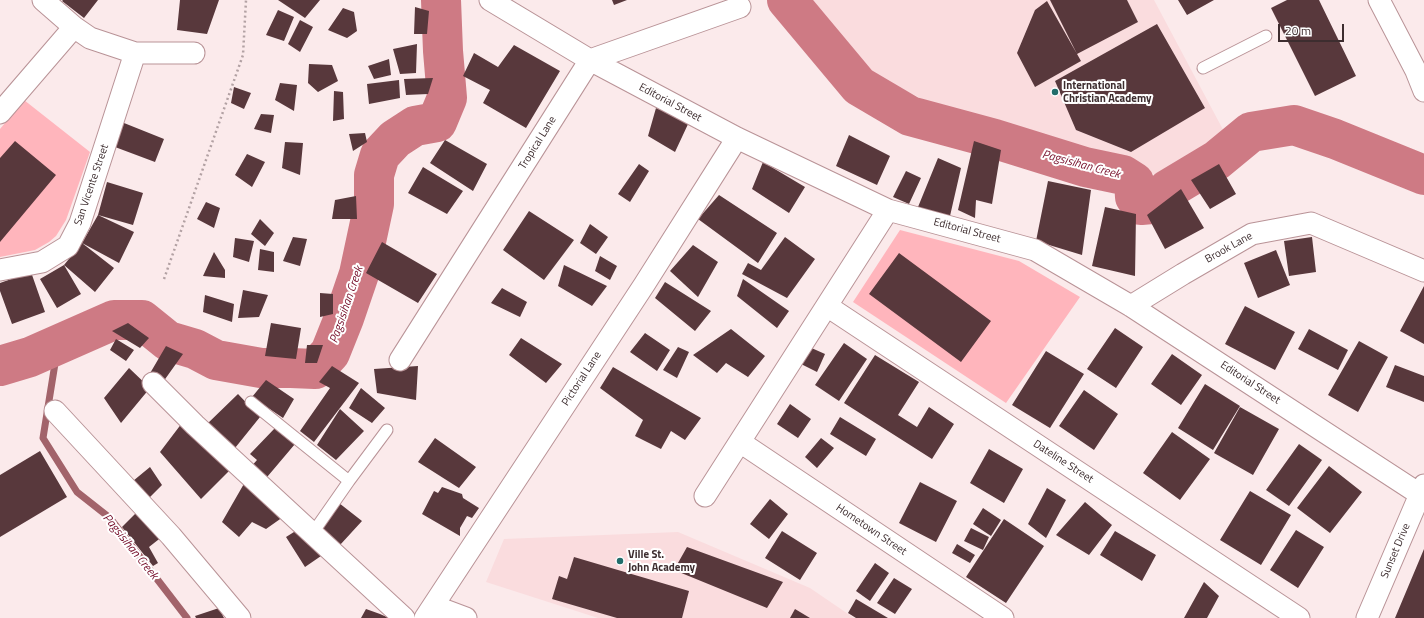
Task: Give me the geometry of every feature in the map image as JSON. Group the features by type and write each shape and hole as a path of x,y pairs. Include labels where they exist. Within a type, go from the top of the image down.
{"street":[{"path":"43,0 74,27 90,38 135,53 194,53"},
{"name":"Editorial Street","path":"490,0 590,60 737,138 888,210 1035,250 1131,306 1423,492"},
{"path":"1380,0 1416,71 1424,91"},
{"path":"590,60 740,7"},
{"path":"0,113 74,27"},
{"name":"San Vicente Street","path":"0,270 42,262 68,246 80,223 135,53"},
{"name":"Tropical Lane","path":"400,360 590,60"},
{"name":"Pictorial Lane","path":"430,612 640,291 737,138"},
{"path":"705,496 888,210"},
{"name":"Brook Lane","path":"1131,306 1252,234 1311,222 1424,271"},
{"name":"Dateline Street","path":"827,306 1299,618"},
{"path":"153,383 195,425 404,618"},
{"path":"55,410 171,536 240,618"},
{"name":"Hometown Street","path":"740,442 1003,618"},
{"name":"Sunset Drive","path":"1367,618 1423,492"},
{"path":"430,612 466,618"}],"lane":[{"path":"1203,68 1266,36"},
{"path":"251,402 349,481"},
{"path":"312,534 349,481 388,430"}],"path":[{"path":"164,279 243,55 246,0"}],"shaded area":[{"name":"International Christian Academy","path":"804,0 1154,0 1228,139 1166,177 1081,158 961,119 854,64"},
{"path":"24,100 90,152 66,220 56,236 35,250 0,257 0,129"},
{"path":"900,230 1019,261 1080,297 1006,403 853,302"},
{"name":"Ville St. John Academy","path":"678,532 810,588 854,618 598,618 486,582 504,539"}],"building":[{"path":"98,0 84,18 62,1"},
{"path":"180,0 219,0 207,34 177,30"},
{"path":"278,0 320,0 305,18"},
{"path":"612,0 627,0 614,5"},
{"path":"1050,0 1127,0 1138,22 1077,54"},
{"path":"1178,0 1214,0 1187,15"},
{"path":"1287,0 1319,0 1356,76 1315,96 1271,8"},
{"path":"1047,1 1081,61 1035,87 1017,53 1035,10"},
{"path":"415,7 429,11 427,34 414,34"},
{"path":"343,8 354,12 357,31 347,38 328,30"},
{"path":"278,10 294,17 284,41 266,35"},
{"path":"300,20 313,27 300,52 288,44"},
{"path":"1157,24 1205,108 1131,152 1076,130 1055,81"},
{"path":"417,44 416,73 400,74 393,49"},
{"path":"514,45 560,71 526,128 483,103 490,90 463,76 474,53 498,67"},
{"path":"389,59 391,75 374,79 368,66"},
{"path":"309,64 332,65 338,81 318,92 308,83"},
{"path":"433,78 428,94 406,95 404,79"},
{"path":"399,80 400,98 369,104 367,84"},
{"path":"280,83 297,85 294,111 275,100"},
{"path":"234,87 251,93 244,109 231,103"},
{"path":"334,91 343,92 344,119 333,121"},
{"path":"656,108 689,122 675,152 648,136"},
{"path":"261,114 274,115 271,133 254,129"},
{"path":"124,123 164,139 155,162 115,147"},
{"path":"365,133 367,142 353,151 349,134"},
{"path":"849,135 890,156 877,185 836,166"},
{"path":"445,140 487,164 473,191 430,163"},
{"path":"15,141 56,175 0,242 0,158"},
{"path":"974,141 1001,150 992,204 976,200 975,218 958,210"},
{"path":"285,142 303,143 300,175 282,168"},
{"path":"247,154 265,162 252,187 235,175"},
{"path":"938,158 961,168 950,216 918,207"},
{"path":"763,162 805,187 789,213 752,189"},
{"path":"639,164 649,171 630,202 618,194"},
{"path":"1219,164 1236,194 1210,209 1191,180"},
{"path":"423,167 463,191 447,214 408,193"},
{"path":"906,171 921,178 909,204 893,197"},
{"path":"1048,181 1091,190 1082,255 1036,241"},
{"path":"107,182 143,193 133,225 98,215"},
{"path":"1181,189 1204,228 1165,249 1147,215"},
{"path":"719,195 777,233 758,263 698,219"},
{"path":"356,196 357,219 332,219 335,200"},
{"path":"206,202 220,208 214,228 197,219"},
{"path":"1105,207 1136,214 1135,276 1092,266"},
{"path":"529,211 574,240 544,280 503,250"},
{"path":"98,215 134,232 119,263 82,243"},
{"path":"260,219 274,233 265,246 251,234"},
{"path":"590,224 608,237 596,254 580,243"},
{"path":"293,237 307,239 300,266 283,261"},
{"path":"785,237 815,259 787,298 742,274 748,263 761,270"},
{"path":"1312,237 1316,272 1289,276 1284,241"},
{"path":"235,238 254,241 249,262 233,257"},
{"path":"382,242 437,274 418,303 366,273"},
{"path":"82,243 114,268 95,292 64,265"},
{"path":"693,245 718,262 698,297 670,271"},
{"path":"260,249 274,252 274,272 258,270"},
{"path":"1276,250 1290,285 1258,298 1244,263"},
{"path":"214,252 225,270 225,278 203,276"},
{"path":"899,253 991,321 961,362 869,294"},
{"path":"600,256 617,266 610,280 595,271"},
{"path":"64,265 81,294 57,308 40,279"},
{"path":"564,265 607,286 592,306 558,286"},
{"path":"31,272 45,312 12,324 0,291 0,283"},
{"path":"743,279 789,311 777,328 737,296"},
{"path":"665,282 711,311 695,331 655,298"},
{"path":"1424,286 1424,344 1400,331"},
{"path":"502,288 527,302 520,317 491,303"},
{"path":"243,290 268,295 259,317 238,318"},
{"path":"320,293 333,294 333,314 320,317"},
{"path":"205,295 234,304 232,322 203,312"},
{"path":"1245,306 1295,332 1275,370 1225,344"},
{"path":"128,323 149,338 140,348 112,331"},
{"path":"271,323 301,328 296,359 265,356"},
{"path":"1115,328 1143,347 1116,388 1087,369"},
{"path":"731,329 765,356 748,377 726,363 717,373 693,355"},
{"path":"1309,329 1348,350 1338,370 1298,349"},
{"path":"645,333 670,350 657,371 630,352"},
{"path":"521,338 562,364 546,383 509,355"},
{"path":"116,339 134,350 126,361 110,350"},
{"path":"1359,341 1388,357 1358,412 1328,395"},
{"path":"844,343 867,359 839,401 815,385"},
{"path":"307,345 323,345 317,363 305,363"},
{"path":"166,346 183,354 163,382 149,375"},
{"path":"807,346 825,354 817,372 799,363"},
{"path":"678,347 689,352 677,378 663,370"},
{"path":"1046,351 1084,374 1050,428 1012,405"},
{"path":"1172,354 1202,375 1181,405 1151,384"},
{"path":"875,355 919,382 898,415 917,427 929,407 954,424 932,459 844,403"},
{"path":"1395,365 1424,376 1424,402 1386,387"},
{"path":"332,366 359,383 314,442 300,431 330,388 319,382"},
{"path":"418,366 416,400 377,393 374,369"},
{"path":"613,367 701,418 685,440 671,431 661,449 635,436 643,420 600,388"},
{"path":"129,368 150,388 121,423 104,398"},
{"path":"266,380 294,399 283,418 252,397"},
{"path":"1205,384 1240,406 1213,450 1178,428"},
{"path":"361,388 385,408 372,423 349,408"},
{"path":"1084,390 1118,414 1094,450 1059,426"},
{"path":"238,394 260,417 235,448 206,425"},
{"path":"790,404 811,419 798,438 777,424"},
{"path":"1240,407 1279,429 1253,475 1214,453"},
{"path":"340,409 364,431 336,460 317,445"},
{"path":"840,417 876,439 866,456 830,434"},
{"path":"182,423 229,471 201,499 160,452"},
{"path":"275,428 295,444 262,483 249,469 257,460 250,454"},
{"path":"1172,432 1210,459 1180,500 1143,473"},
{"path":"435,438 476,467 459,488 418,462"},
{"path":"821,438 834,448 817,468 805,457"},
{"path":"1299,444 1322,460 1289,506 1266,490"},
{"path":"989,449 1023,469 1004,503 970,483"},
{"path":"40,451 67,497 0,537 0,475"},
{"path":"1329,466 1362,492 1330,533 1297,508"},
{"path":"150,467 162,485 148,499 133,481"},
{"path":"245,482 283,517 266,529 252,522 239,537 222,522"},
{"path":"920,482 957,501 936,542 899,523"},
{"path":"442,487 462,494 463,498 479,508 472,518 467,516 460,528 460,536 422,514 434,491 438,493"},
{"path":"1047,488 1066,500 1046,538 1028,524"},
{"path":"1250,491 1291,515 1261,565 1220,540"},
{"path":"770,499 788,514 769,539 750,524"},
{"path":"1085,502 1112,525 1089,555 1056,535"},
{"path":"339,503 362,521 340,545 319,529"},
{"path":"983,508 1001,520 991,536 973,524"},
{"path":"138,511 163,536 149,547 158,563 153,566 122,527"},
{"path":"1004,519 1044,546 1006,603 966,577"},
{"path":"302,527 321,556 305,567 286,537"},
{"path":"971,528 989,537 983,550 964,541"},
{"path":"1296,530 1324,547 1298,588 1270,570"},
{"path":"782,531 817,553 800,580 765,558"},
{"path":"1115,531 1156,555 1142,581 1100,555"},
{"path":"957,544 975,555 970,563 952,553"},
{"path":"687,547 783,582 767,608 674,570"},
{"path":"1424,549 1424,618 1395,618"},
{"path":"574,557 689,591 682,618 617,618 552,599 559,576 567,579"},
{"path":"875,563 889,573 870,601 856,591"},
{"path":"894,578 912,589 895,614 877,603"},
{"path":"1204,582 1219,596 1207,618 1184,618"},
{"path":"856,599 888,618 856,618 848,613"},
{"path":"219,608 224,618 196,618 195,616"},
{"path":"366,609 380,614 389,618 361,618"},
{"path":"795,609 810,618 790,618"}],"waterway":[{"name":"Pagsisihan Creek","path":"0,366 30,357 114,320 142,320 168,341 195,349 216,360 261,368 315,369 330,353 359,274 374,204 374,175 380,155 395,139 415,126 437,122 447,98 441,0"},
{"name":"Pagsisihan Creek","path":"787,0 859,86 910,116 995,139 1085,167 1123,175 1134,182 1135,197 1141,205 1152,204 1167,190 1217,160 1251,132 1294,125 1335,139 1424,175"},
{"name":"Pagsisihan Creek","path":"58,345 43,438 77,492 110,518 187,618"}],"place":[{"name":"International Christian Academy","path":"1055,92"},
{"name":"Ville St. John Academy","path":"620,561"}]}
